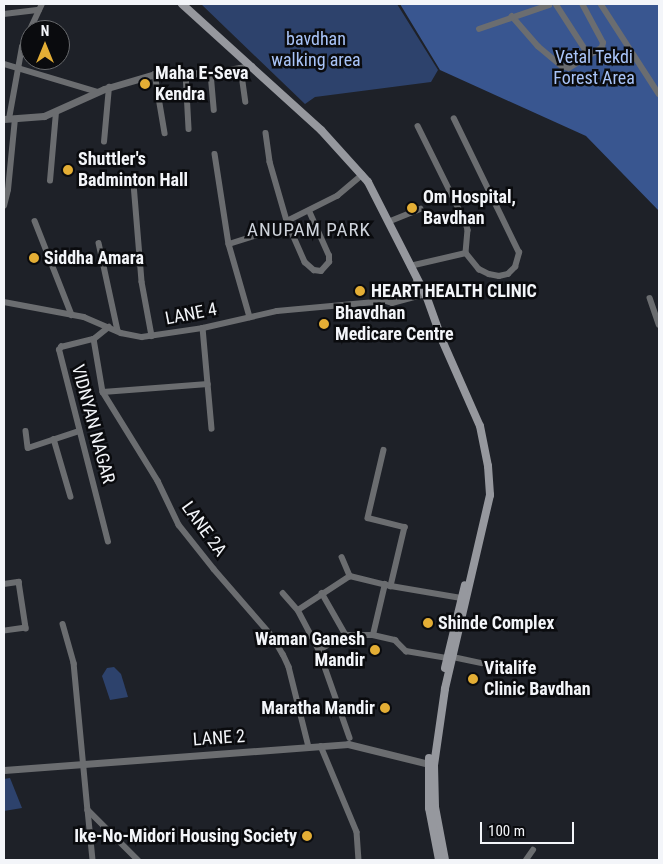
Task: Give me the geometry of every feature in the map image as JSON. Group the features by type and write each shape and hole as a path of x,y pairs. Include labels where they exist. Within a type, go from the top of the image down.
{"main road":[{"path":"182,4 322,130 372,188 425,294 480,426 488,466 490,495 435,712 429,808 439,860"},
{"path":"450,658 461,598 470,578"},
{"path":"431,765 435,807 445,860"}],"street":[{"path":"479,29 512,16 552,4 589,55"},
{"path":"512,16 538,46 564,67 571,68 602,47 603,39 582,4"},
{"path":"601,4 659,94"},
{"path":"4,14 40,7"},
{"path":"4,206 8,190 9,119 22,47 40,7"},
{"path":"4,64 98,92"},
{"path":"9,119 44,116 109,87 156,74 211,73 251,66"},
{"path":"240,68 246,102"},
{"path":"186,73 189,129"},
{"path":"211,73 214,110"},
{"path":"156,74 165,133"},
{"path":"104,142 109,87"},
{"path":"50,180 56,112"},
{"path":"418,126 466,223 468,230 466,253 479,269 489,274 500,276 508,274 515,267 519,253 454,119"},
{"path":"266,133 277,188 288,223 305,262 314,270 321,271 326,268 329,256 309,211"},
{"path":"215,154 228,244 250,317"},
{"path":"228,244 288,223 337,196 362,175"},
{"path":"134,184 142,282 152,336"},
{"path":"388,222 421,208"},
{"path":"35,221 72,315"},
{"path":"98,243 118,332"},
{"path":"410,266 466,253"},
{"name":"LANE 4","path":"386,301 390,296 412,291 417,279"},
{"name":"LANE 4","path":"4,302 84,317 118,332 142,337 203,328 277,311 386,301 392,303 425,294"},
{"path":"650,298 659,324"},
{"path":"94,339 109,327"},
{"path":"203,328 212,430"},
{"name":"LANE 2A","path":"94,339 103,392 158,481 179,525 278,646 289,667 309,747"},
{"name":"VIDNYAN NAGAR","path":"94,339 61,347 59,350 108,542"},
{"path":"103,392 208,384"},
{"path":"26,431 28,448 79,431"},
{"path":"54,440 71,497"},
{"path":"373,635 405,527 368,518 384,450"},
{"path":"342,557 350,576"},
{"path":"298,610 350,576 461,598"},
{"path":"4,584 19,582 26,628 4,631"},
{"path":"283,593 298,610 319,650 350,738"},
{"path":"322,593 346,636"},
{"path":"63,624 74,663 82,764 93,860"},
{"path":"319,650 346,636 373,635 396,640 406,651 481,663"},
{"name":"LANE 2","path":"4,770 348,744 431,765"},
{"path":"321,746 357,832 359,860"},
{"path":"88,810 138,860"},
{"path":"526,860 533,850"}],"green space":[{"name":"bavdhan walking area","path":"201,4 397,4 438,70 431,82 315,97 305,104"},
{"name":"Vetal Tekdi Forest Area","path":"400,4 659,4 659,211 586,136 440,70"},
{"path":"114,667 121,674 128,697 110,700 102,676 107,668"},
{"path":"10,778 22,808 4,811 4,779"}],"place":[{"name":"Maha E-Seva Kendra","path":"145,84"},
{"name":"Shuttler's Badminton Hall","path":"68,170"},
{"name":"Om Hospital, Bavdhan","path":"412,208"},
{"name":"Siddha Amara","path":"34,258"},
{"name":"HEART HEALTH CLINIC","path":"360,291"},
{"name":"Bhavdhan Medicare Centre","path":"324,324"},
{"name":"Shinde Complex","path":"428,623"},
{"name":"Waman Ganesh Mandir","path":"375,650"},
{"name":"Vitalife Clinic Bavdhan","path":"473,679"},
{"name":"Maratha Mandir","path":"385,708"},
{"name":"Ike-No-Midori Housing Society","path":"307,836"}],"district":[{"name":"ANUPAM PARK","path":"309,230"}]}
